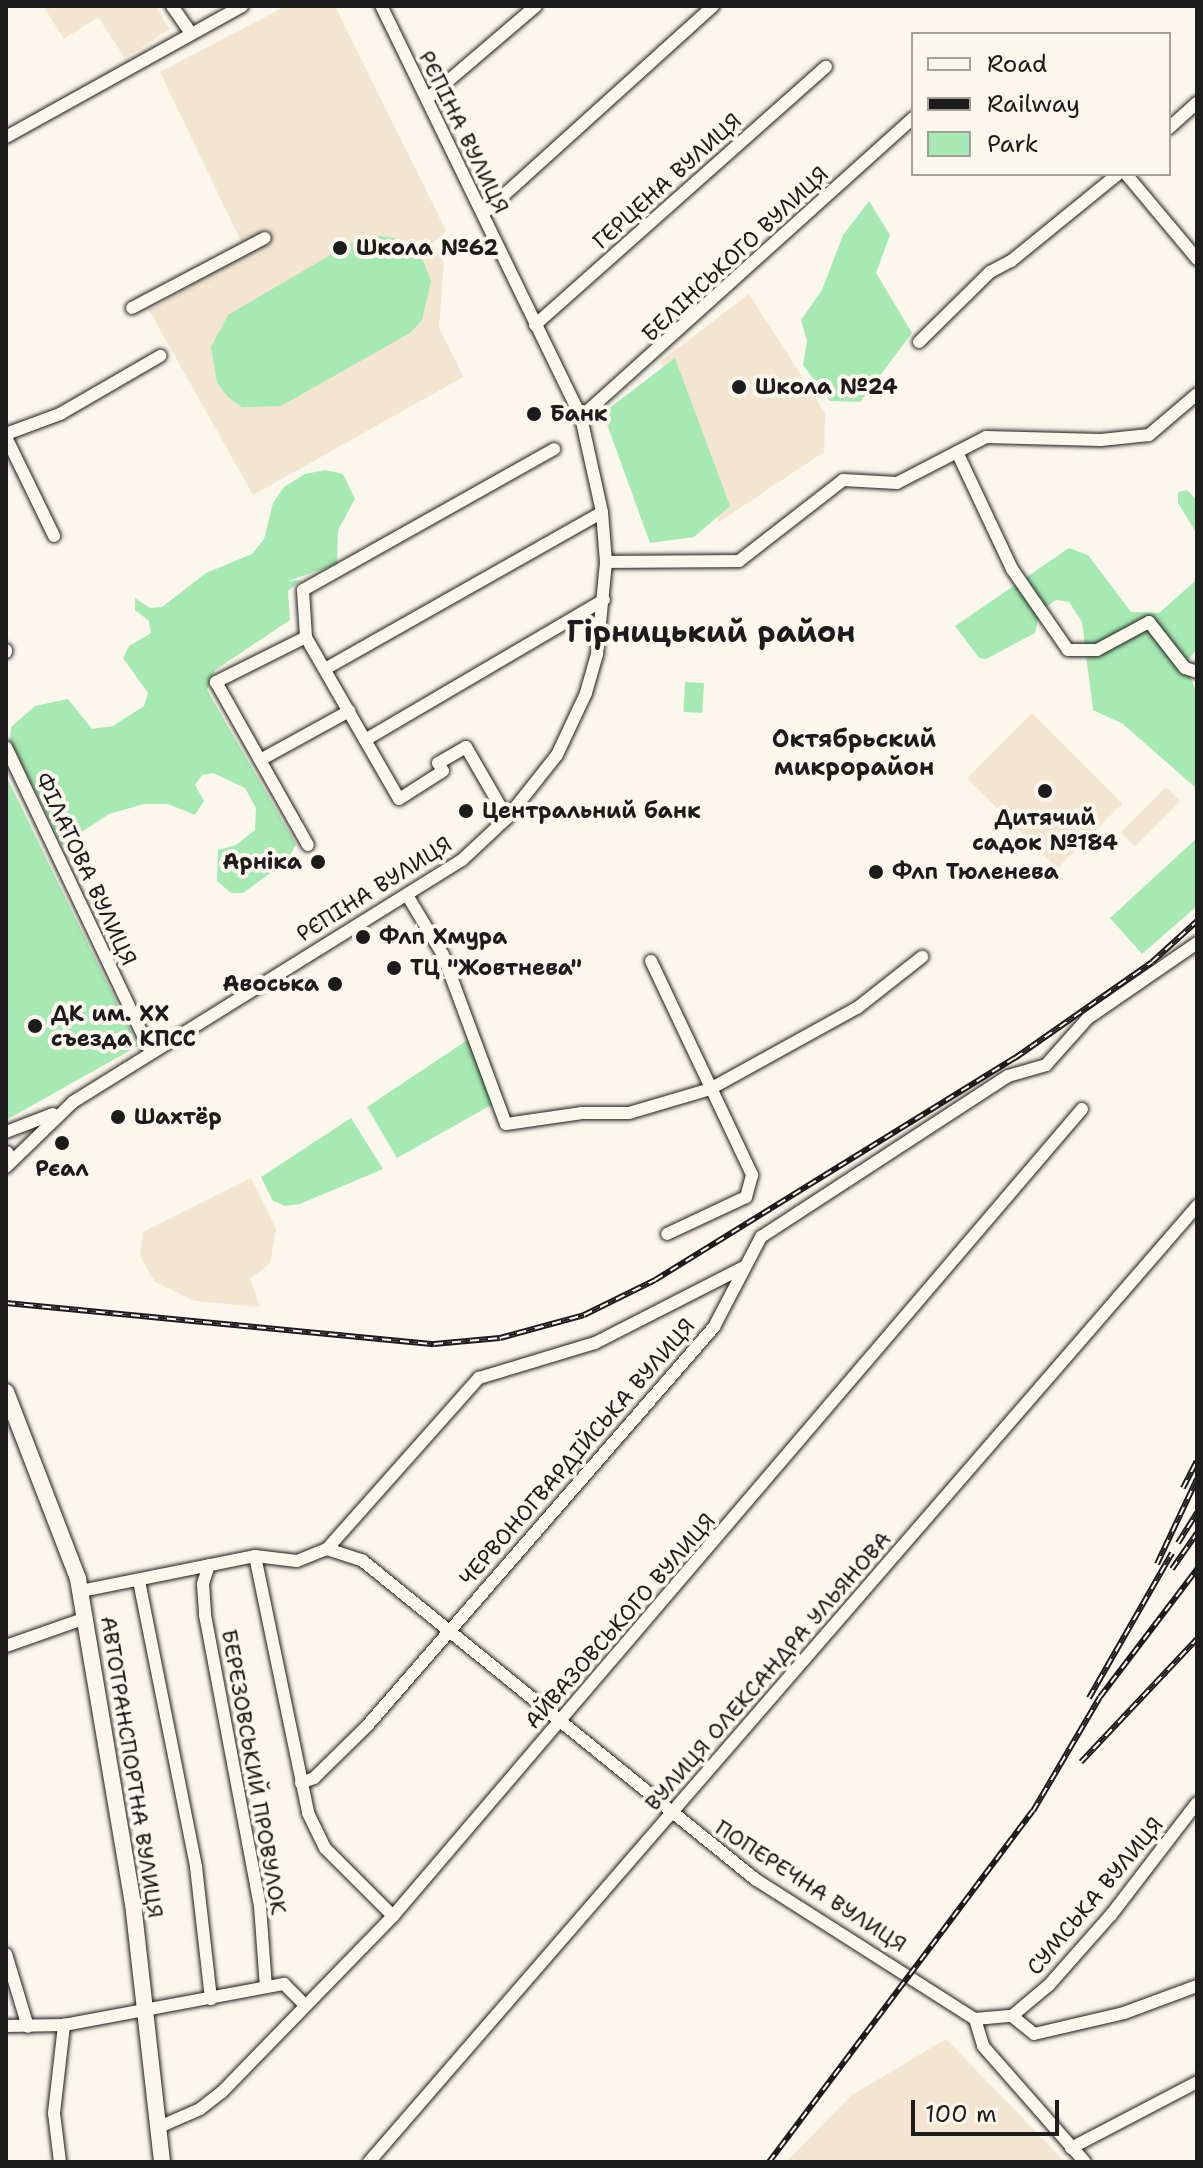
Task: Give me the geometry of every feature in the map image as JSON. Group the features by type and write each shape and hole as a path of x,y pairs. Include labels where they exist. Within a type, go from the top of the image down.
{"main road":[{"name":"АВТОТРАНСПОРТНА ВУЛИЦЯ","path":"6,1392 81,1591 146,2011 162,2162"}],"street":[{"path":"172,6 190,32"},
{"path":"6,137 190,32 242,6"},
{"name":"РЄПІНА ВУЛИЦЯ","path":"6,1167 73,1102 462,860 507,818 557,755 586,693 604,600 606,562 602,512 581,417 381,6"},
{"path":"427,99 536,6"},
{"path":"483,214 713,6"},
{"name":"ГЕРЦЕНА ВУЛИЦЯ","path":"535,325 826,67"},
{"path":"1171,126 1197,103"},
{"name":"БЕЛІНСЬКОГО ВУЛИЦЯ","path":"581,417 911,120"},
{"path":"919,342 990,272 1011,261 1116,176"},
{"path":"1128,176 1197,259"},
{"path":"132,308 265,238"},
{"path":"54,536 6,435 60,414 160,356"},
{"path":"606,562 739,561 843,480 897,483 986,437 1101,440 1149,435 1195,399"},
{"path":"507,818 466,747 438,763 443,771 399,799 306,637 303,590 554,449"},
{"path":"957,452 1012,569 1068,650 1097,650 1149,622 1185,668 1197,672"},
{"path":"325,669 602,512"},
{"path":"365,740 604,600"},
{"path":"306,637 216,682 308,845"},
{"path":"260,760 349,711"},
{"name":"ФІЛАТОВА ВУЛИЦЯ","path":"6,747 151,1052"},
{"path":"407,895 443,955 506,1124 582,1113 629,1113 711,1088 857,1008 922,957"},
{"name":"ЧЕРВОНОГВАРДІЙСЬКА ВУЛИЦЯ","path":"301,1783 314,1778 367,1726 448,1628 714,1327 761,1237 1008,1076 1046,1065 1088,1018 1197,943"},
{"path":"651,961 752,1175 746,1197 667,1234"},
{"path":"6,1132 40,1122 73,1102"},
{"name":"АЙВАЗОВСЬКОГО ВУЛИЦЯ","path":"159,2127 200,2109 222,2092 393,1916 559,1720 817,1425 1082,1109"},
{"name":"ВУЛИЦЯ ОЛЕКСАНДРА УЛЬЯНОВА","path":"369,2162 1197,1206"},
{"path":"81,1591 255,1556 297,1561 327,1549 479,1378 595,1343 744,1267"},
{"name":"ПОПЕРЕЧНА ВУЛИЦЯ","path":"327,1549 363,1561 670,1814 755,1879 975,2019"},
{"path":"255,1556 301,1783 325,1848 393,1916"},
{"name":"БЕРЕЗОВСЬКИЙ ПРОВУЛОК","path":"209,1565 203,1584 205,1615 260,1906 266,1987"},
{"path":"139,1581 196,1867 211,1999"},
{"path":"6,1646 86,1618"},
{"name":"СУМСЬКА ВУЛИЦЯ","path":"1012,2016 1049,1985 1111,1915 1197,1803"},
{"path":"6,1954 28,2027"},
{"path":"6,2026 64,2025 284,1984 305,2005"},
{"path":"1085,2162 983,2046 975,2019 1012,2016 1034,2034 1124,2013 1197,1986"},
{"path":"60,2162 54,2113 64,2025"},
{"path":"1071,2148 1197,2082"}],"shaded area":[{"path":"43,6 155,6 170,29 125,58 98,17 64,39"},
{"name":"Школа №62","path":"286,6 335,6 446,231 433,243 444,262 439,327 463,377 253,495 149,310 246,252 160,72"},
{"name":"Школа №24","path":"749,294 825,413 824,452 719,522 661,361"},
{"name":"Дитячий садок №184","path":"1032,713 1123,804 1057,869 967,778"},
{"path":"1166,787 1180,801 1135,846 1121,832"},
{"path":"251,1178 276,1229 270,1263 250,1279 260,1307 195,1301 155,1282 140,1256 143,1232"},
{"path":"946,2039 1065,2162 786,2162 852,2095"}],"green space":[{"path":"869,201 890,235 876,273 912,333 860,402 830,401 803,365 807,341 801,320 822,290 843,235"},
{"path":"374,235 394,238 423,261 431,281 422,320 410,333 281,406 242,407 228,397 217,383 211,347 228,315 356,240"},
{"path":"675,358 730,506 694,537 650,543 603,413"},
{"path":"325,470 343,474 355,499 338,530 337,564 288,581 301,580 288,591 290,620 215,670 207,690 296,844 288,860 243,893 231,893 217,881 218,850 236,845 255,830 256,808 245,788 213,773 202,775 195,785 204,801 195,815 168,804 144,804 109,814 62,845 10,740 11,727 35,706 68,699 92,729 113,726 144,706 148,693 123,658 129,646 151,633 149,621 135,610 135,598 150,608 162,607 206,573 252,554 264,539 273,503 284,487 305,474"},
{"path":"1187,490 1197,500 1197,534 1178,503 1178,492"},
{"path":"1069,548 1088,555 1131,612 1159,613 1194,582 1197,566 1197,649 1185,664 1197,693 1197,789 1123,724 1093,710 1082,622 1069,602 1056,600 1040,611 1035,633 986,659 979,658 955,626"},
{"path":"685,682 704,683 702,713 683,712"},
{"path":"6,776 138,1046 6,1120"},
{"path":"1197,838 1197,906 1142,954 1110,918"},
{"path":"469,1039 493,1104 397,1158 367,1107"},
{"path":"351,1118 383,1169 300,1204 285,1206 273,1201 261,1177"}],"railway":[{"path":"6,1303 434,1344 500,1338 584,1315 655,1280 1015,1058 1152,962 1197,921"},
{"path":"1183,1488 1197,1461"},
{"path":"1157,1564 1197,1479"},
{"path":"1178,1543 1197,1512"},
{"path":"1172,1569 1197,1533"},
{"path":"1089,1698 1172,1553"},
{"path":"769,2162 1033,1811 1100,1697 1197,1569"},
{"path":"1081,1762 1197,1639"}],"place":[{"name":"Школа №62","path":"340,248"},
{"name":"Школа №24","path":"739,387"},
{"name":"Банк","path":"534,414"},
{"name":"Дитячий садок №184","path":"1045,791"},
{"name":"Центральний банк","path":"466,811"},
{"name":"Арніка","path":"318,862"},
{"name":"Флп Тюленева","path":"876,872"},
{"name":"Флп Хмура","path":"363,937"},
{"name":"ТЦ \"Жовтнева\"","path":"394,968"},
{"name":"Авоська","path":"335,984"},
{"name":"ДК им. XX съезда КПСС","path":"35,1026"},
{"name":"Шахтёр","path":"118,1117"},
{"name":"Рєал","path":"62,1143"}],"district":[{"name":"Гірницький район","path":"711,632"},
{"name":"Октябрьский микрорайон","path":"854,754"}]}
